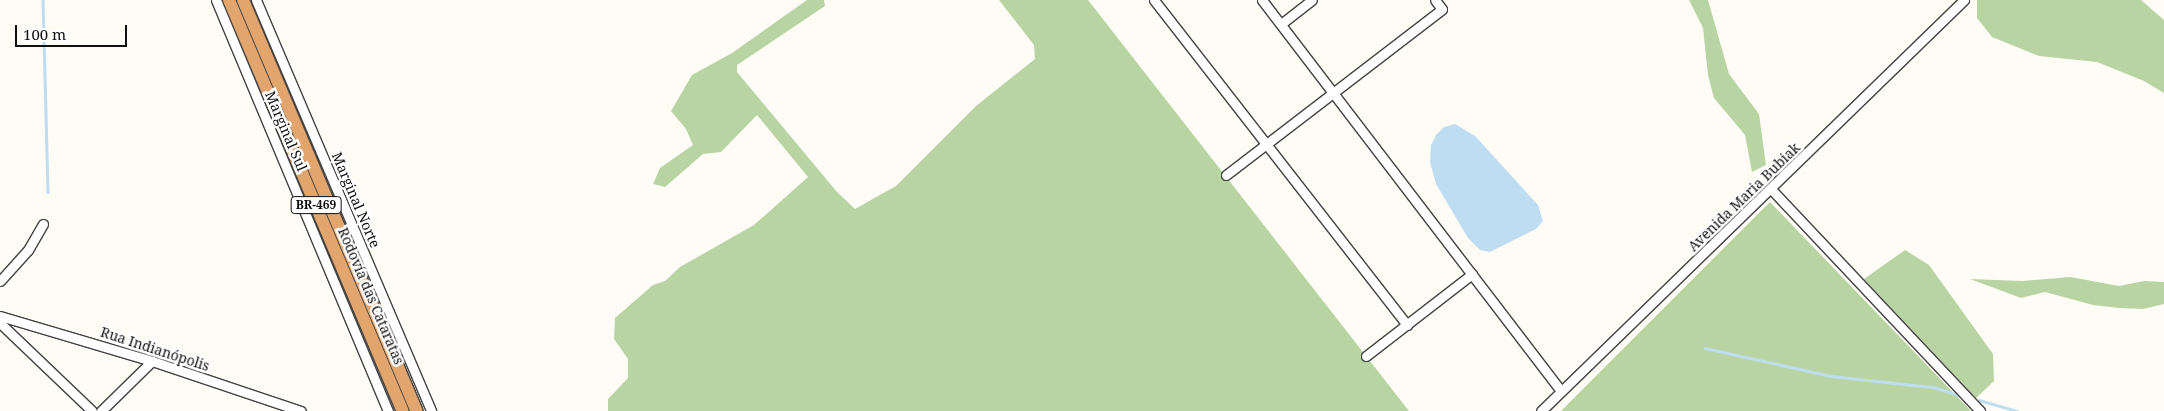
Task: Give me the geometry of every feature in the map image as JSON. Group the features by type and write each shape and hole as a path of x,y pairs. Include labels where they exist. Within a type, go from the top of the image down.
{"highway":[{"name":"Rodovía das Cataratas","path":"229,0 403,411"},
{"name":"Rodovía das Cataratas","path":"243,0 417,410"}],"street":[{"name":"Marginal Sul","path":"216,0 388,411"},
{"name":"Marginal Norte","path":"256,0 431,411"},
{"path":"1154,0 1406,325"},
{"path":"1262,0 1562,391"},
{"path":"1281,24 1312,0"},
{"path":"1226,175 1442,9 1435,0"},
{"name":"Avenida Maria Bubiak","path":"1541,411 1964,0"},
{"path":"1771,189 1980,411"},
{"path":"0,281 28,250 43,224"},
{"path":"1366,356 1472,274"},
{"name":"Rua Indianópolis","path":"0,316 152,361 301,411"},
{"path":"0,323 92,411"},
{"path":"101,411 152,361"}],"green space":[{"path":"807,0 824,0 825,6 737,65 737,72 837,192 855,209 896,186 976,106 1035,59 1034,45 999,0 1088,0 1409,411 608,411 608,399 628,378 628,359 614,339 615,318 653,285 665,281 680,267 754,225 808,177 757,115 721,152 703,154 665,187 653,184 660,168 693,145 686,129 671,111 692,75 732,53"},
{"path":"1689,0 1708,0 1729,74 1759,114 1766,165 1752,172 1745,135 1714,98 1708,75 1703,28"},
{"path":"1977,0 2141,0 2164,20 2164,93 2144,81 2097,62 2039,56 1992,37 1977,18"},
{"path":"1770,202 1971,411 1561,411"},
{"path":"1905,250 1929,265 1993,354 1994,381 1976,398 1864,279"},
{"path":"2070,277 2119,286 2144,281 2164,282 2164,304 2143,309 2119,308 2093,305 2045,292 2021,298 1970,279 2022,281"}],"water":[{"path":"1455,124 1475,136 1538,205 1543,221 1536,229 1490,252 1480,250 1468,238 1436,184 1430,162 1431,145 1436,135 1444,127"}],"waterway":[{"path":"43,0 48,192"},
{"path":"1705,348 1831,376 1933,387 1960,395"},
{"path":"1979,400 2017,411"}]}
